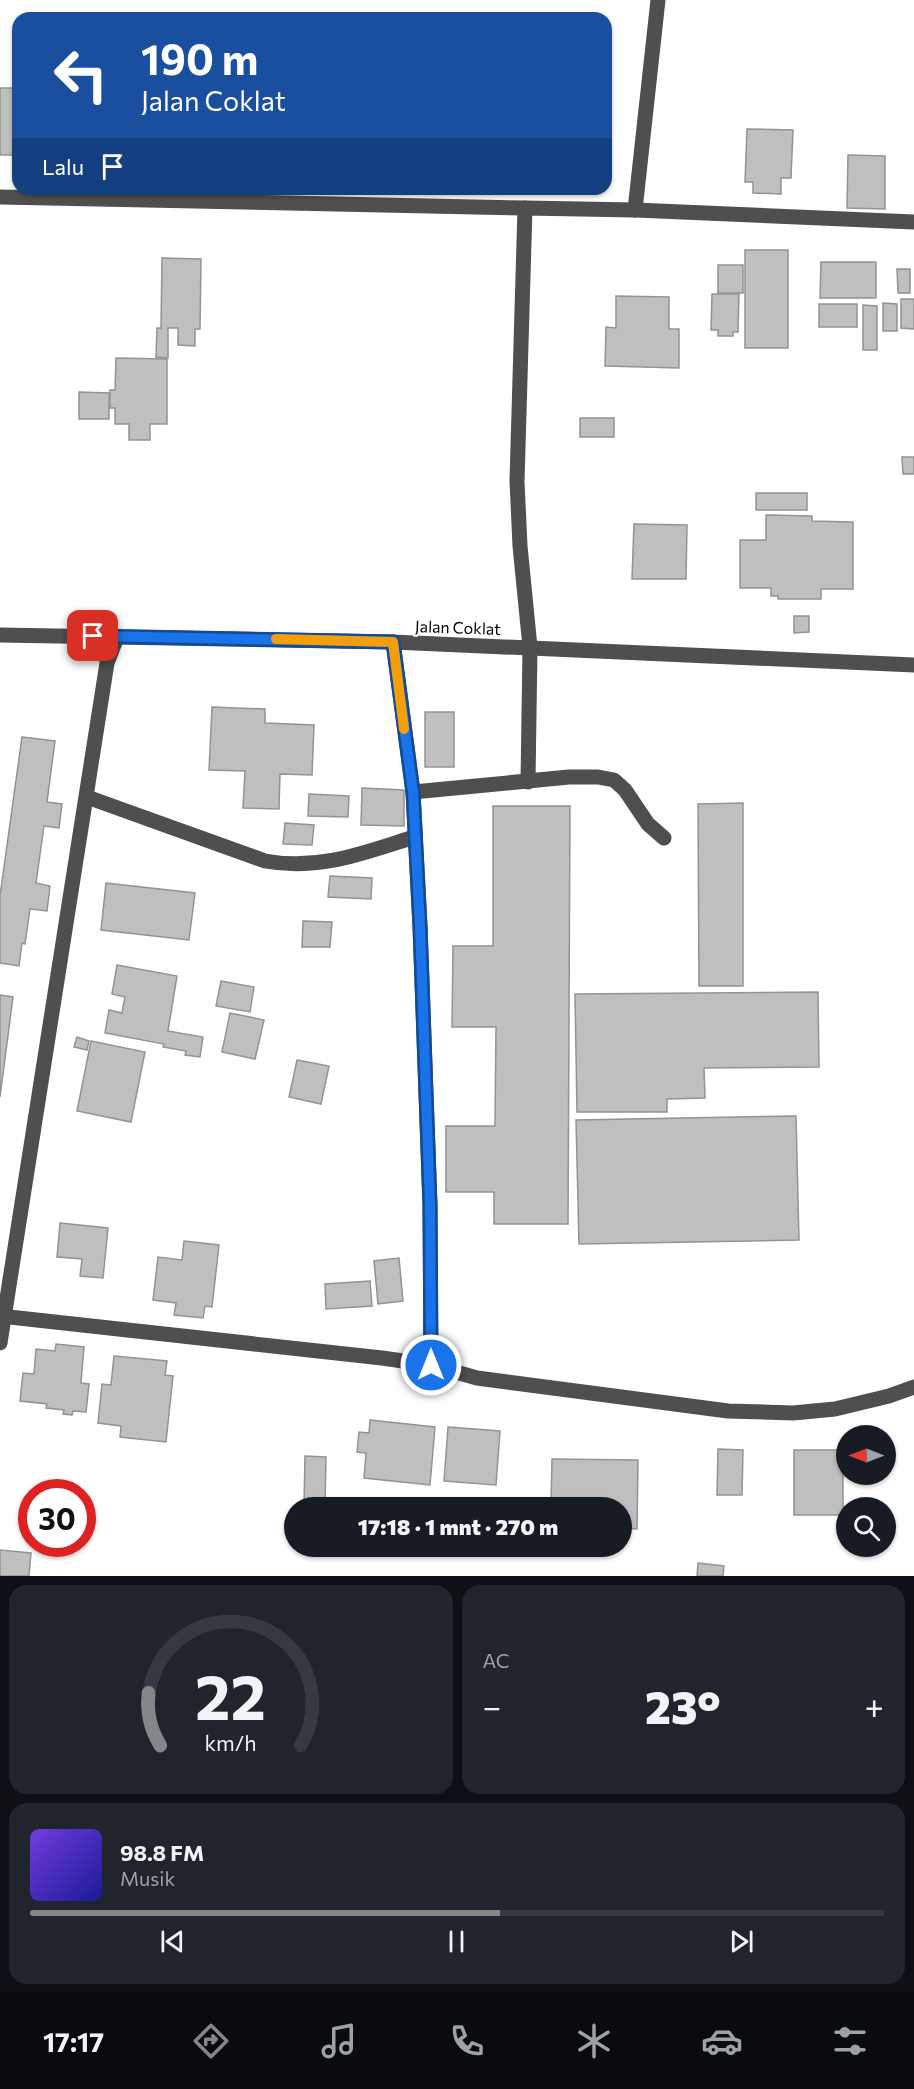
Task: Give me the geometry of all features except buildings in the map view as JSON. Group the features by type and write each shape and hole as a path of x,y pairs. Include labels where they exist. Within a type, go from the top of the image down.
{"street":[{"path":"635,210 658,0"},
{"path":"0,197 635,210 914,222"},
{"path":"525,208 517,482 520,546 530,647 528,782"},
{"name":"Jalan Coklat","path":"0,635 393,642 914,665"},
{"path":"0,1343 107,663 117,637"},
{"path":"393,642 413,792 429,1170 431,1365"},
{"path":"413,792 569,777 598,777 614,780 625,790 648,824 664,838"},
{"path":"87,797 265,861 282,864 307,865 337,861 414,837"},
{"path":"3,1316 431,1365 477,1378 728,1411 793,1413 835,1409 889,1396 914,1387"}],"slow traffic":[{"path":"276,639 393,642 404,729"}],"route":[{"path":"93,636 393,642 413,792 430,1205 431,1365"}]}
